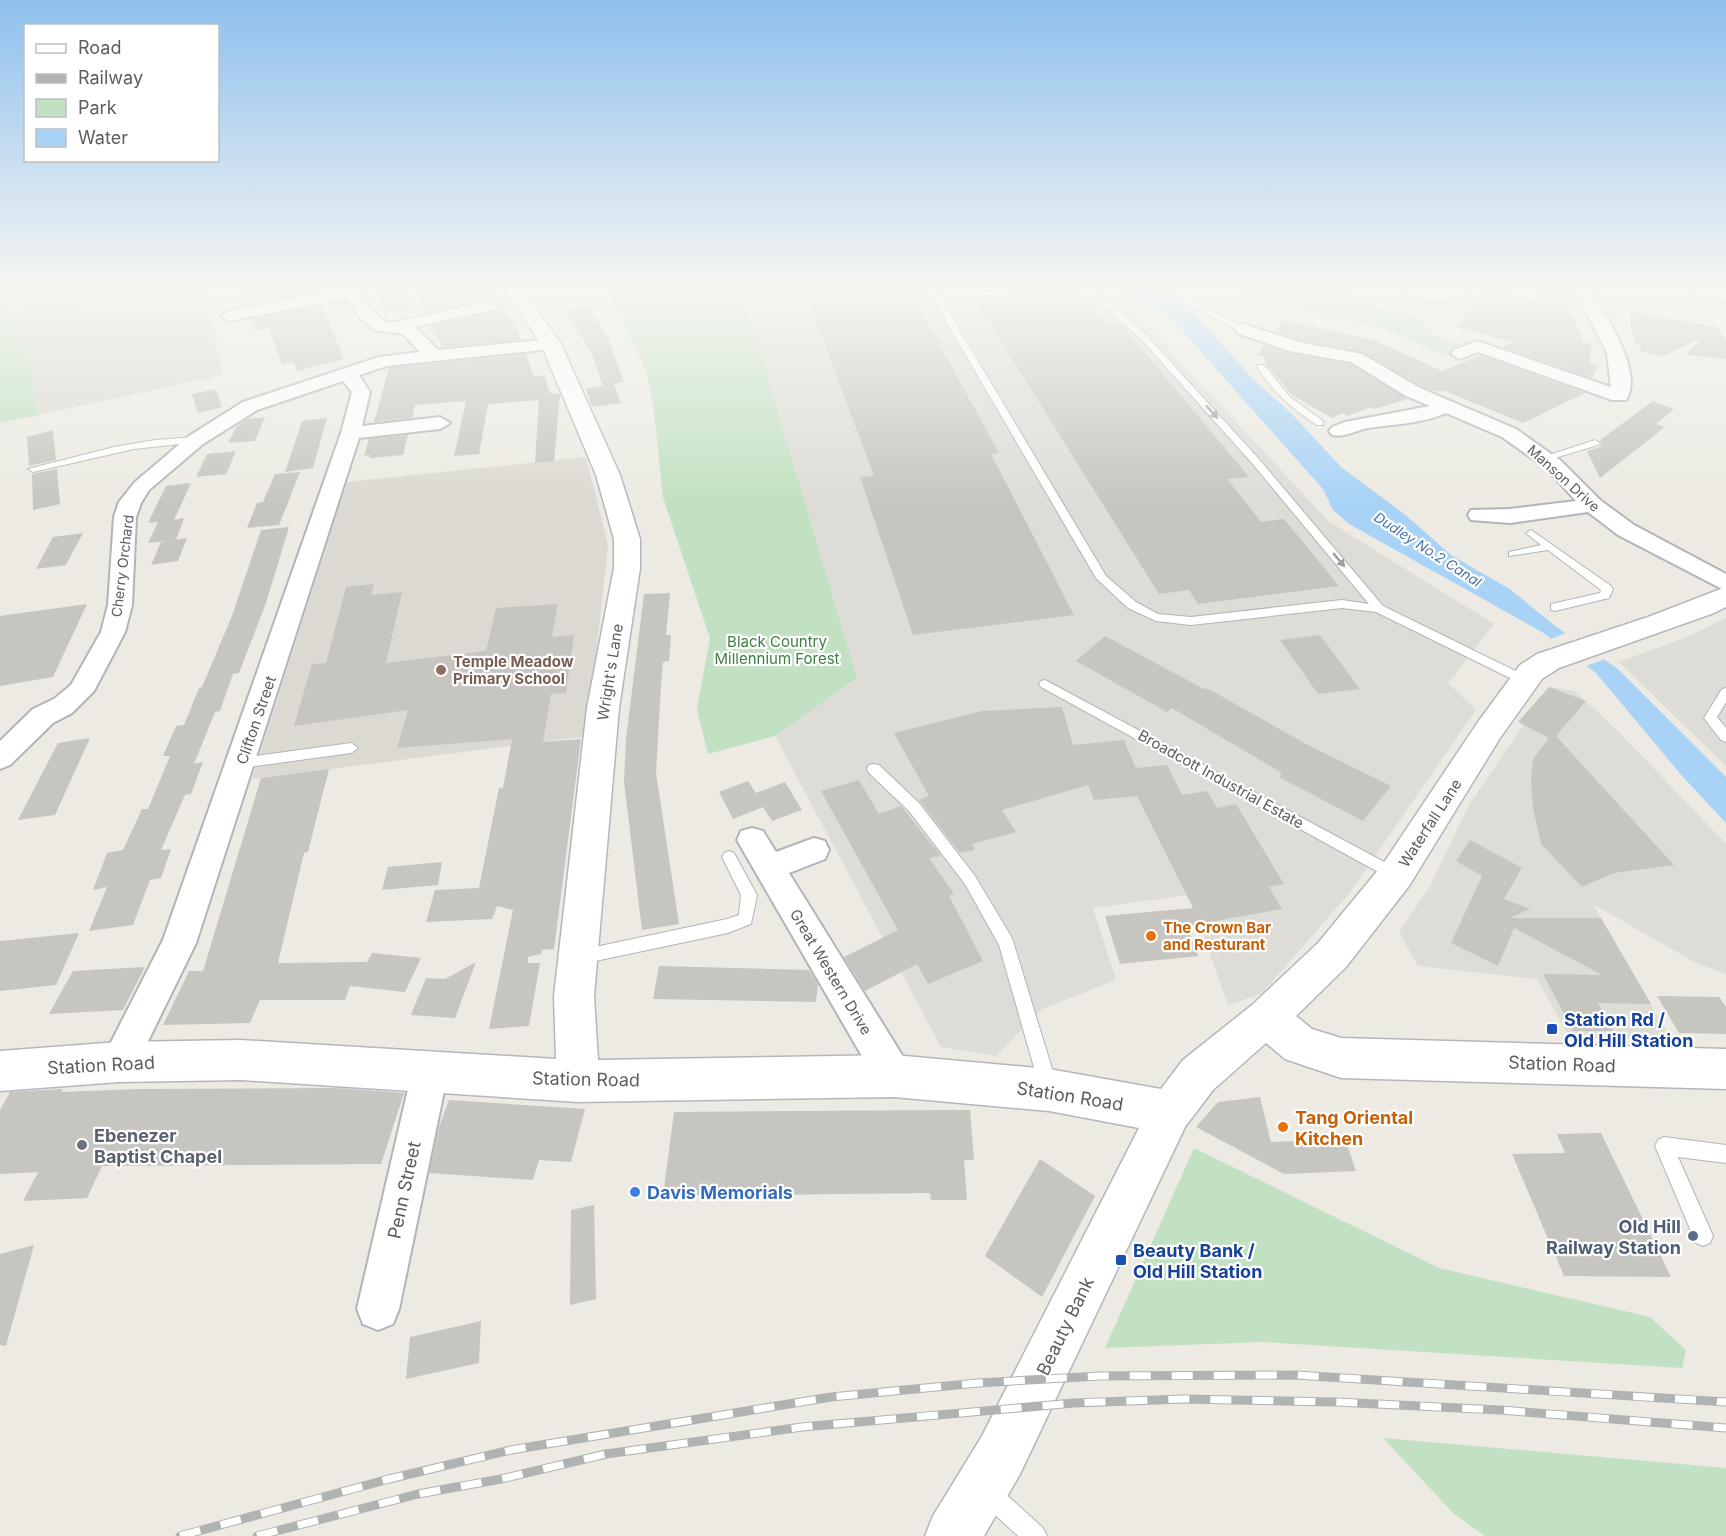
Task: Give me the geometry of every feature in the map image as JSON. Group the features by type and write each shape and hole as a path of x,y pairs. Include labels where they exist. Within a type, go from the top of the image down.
{"street":[{"name":"Cherry Orchard","path":"0,759 43,716 63,706 81,691 113,632 120,605 125,517 130,502 141,486 196,440 250,406 388,361"},
{"name":"Wright's Lane","path":"558,361 608,475 627,539 627,568 603,708 574,996 578,1081"},
{"name":"Manson Drive","path":"1360,361 1444,407 1509,432 1545,458 1592,505 1626,530 1726,584"},
{"path":"1519,361 1619,396 1622,381 1617,361"},
{"name":"Clifton Street","path":"119,1062 179,943 351,433 361,392 354,380 344,374"},
{"path":"1320,423 1340,438 1364,421 1423,416 1444,407"},
{"path":"351,433 440,424"},
{"path":"1479,515 1510,516 1592,505"},
{"path":"1510,516 1531,533"},
{"path":"1536,671 1599,643 1695,611 1726,596"},
{"name":"Waterfall Lane","path":"1170,1113 1198,1075 1266,1018 1332,955 1396,875 1536,671"},
{"path":"750,855 814,850"},
{"name":"Great Western Drive","path":"750,855 894,1076"},
{"name":"Station Road","path":"1266,1018 1300,1045 1341,1058 1726,1069"},
{"name":"Station Road","path":"0,1071 119,1062 241,1060 578,1081 894,1076 1049,1090 1170,1113"},
{"name":"Penn Street","path":"378,1309 430,1072"},
{"name":"Beauty Bank","path":"953,1536 1001,1455 1170,1113"}],"lane":[{"path":"974,361 1102,578 1132,605 1156,617 1191,621 1342,604 1379,609 1536,671"},
{"path":"1164,361 1241,442 1379,609"},
{"path":"1261,367 1274,389 1288,402 1320,423"},
{"path":"33,469 100,452 170,440 196,440"},
{"path":"1545,458 1594,443"},
{"path":"1531,533 1607,589 1605,595 1555,607"},
{"path":"1513,554 1549,547"},
{"name":"Broadcott Industrial Estate","path":"1045,684 1396,875"},
{"path":"1726,692 1710,718 1726,737"},
{"path":"241,763 351,748"},
{"path":"874,769 914,807 970,880 1006,942 1049,1090"},
{"path":"579,957 728,927 746,919 750,855"},
{"path":"1703,1236 1664,1146 1726,1154"},
{"path":"982,1488 1035,1536"}],"shaded area":[{"path":"12,361 220,361 222,375 21,419"},
{"path":"763,361 1180,361 1328,521 1494,624 1448,683 1476,710 1348,895 1261,994 1228,1005 1189,895 1093,908 1116,980 1042,1009 996,1056 941,1047 775,736 857,678"},
{"name":"Temple Meadow Primary School","path":"586,457 608,545 587,736 252,779 347,482"},
{"path":"1726,618 1726,766 1619,662 1687,637"},
{"path":"1549,687 1575,691 1618,731 1726,844 1726,974 1696,963 1593,904 1672,1041 1569,1036 1537,979 1418,966 1399,932 1429,888 1469,805"}],"green space":[{"path":"0,361 30,361 35,406 40,414 0,423"},
{"name":"Black Country Millennium Forest","path":"641,361 763,361 857,678 775,736 708,754 697,709 710,638 663,497 653,403 646,371"},
{"path":"1194,1148 1439,1268 1650,1317 1686,1350 1682,1368 1263,1342 1105,1348"},
{"path":"1383,1438 1726,1468 1726,1536 1485,1536 1453,1513"}],"water":[{"name":"Dudley No.2 Canal","path":"1209,361 1237,361 1253,379 1292,414 1341,467 1403,513 1451,555 1511,590 1555,626 1618,669 1726,777 1726,823 1683,777 1596,673 1542,632 1349,524 1333,510 1323,489"}],"pier":[{"path":"1568,632 1605,659 1584,667 1548,640"}],"building":[{"path":"280,361 337,361 297,371 293,362 282,365"},
{"path":"461,361 528,361 534,377 544,375 550,393 560,394 554,461 535,463 539,400 488,404 479,454 454,456 466,401 415,405 412,418 374,422 389,368"},
{"path":"594,361 616,361 624,382 614,384 621,403 592,407 586,389 603,386"},
{"path":"831,361 948,361 999,453 991,454 1074,615 913,635 860,477 874,476"},
{"path":"1013,361 1152,361 1249,477 1227,479 1261,522 1284,519 1339,586 1198,604 1189,590 1159,594"},
{"path":"1265,361 1332,361 1350,364 1408,399 1375,409 1370,407 1348,416 1343,413 1332,418 1292,395"},
{"path":"1377,361 1419,361 1442,371 1467,361 1497,361 1585,393 1523,423 1445,391 1433,391"},
{"path":"1542,361 1589,361 1589,363 1598,366 1592,378"},
{"path":"216,389 222,407 198,413 192,394"},
{"path":"1653,401 1674,409 1656,424 1665,427 1600,478 1587,451 1600,447 1602,443 1600,440"},
{"path":"265,417 255,441 228,443 237,426 247,419"},
{"path":"327,418 313,468 285,472 302,421"},
{"path":"53,430 56,460 29,466 27,437"},
{"path":"408,435 403,455 369,458 370,455 364,456 369,439"},
{"path":"236,451 226,474 196,477 207,454"},
{"path":"57,469 60,504 33,510 32,474"},
{"path":"300,472 279,525 247,528 257,503 263,502 275,474"},
{"path":"191,483 174,520 184,518 176,540 148,543 158,522 148,523 166,486"},
{"path":"289,527 266,603 239,673 233,674 220,711 215,712 194,764 203,762 191,794 185,795 161,850 171,849 161,878 150,880 133,925 89,931 107,887 93,890 107,853 123,850 142,809 148,809 170,756 163,756 176,726 184,725 199,688 202,687 232,616 261,530"},
{"path":"83,533 66,565 36,569 53,537"},
{"path":"187,538 178,561 151,565 161,542"},
{"path":"374,584 371,595 402,592 386,663 486,651 496,608 558,604 552,637 574,635 566,693 551,694 543,742 581,739 554,949 542,950 541,954 528,957 528,963 540,963 529,1026 489,1029 513,910 497,906 492,919 426,922 435,890 479,888 499,788 503,788 512,739 397,748 408,710 294,726 312,664 326,663 346,587"},
{"path":"670,593 666,635 671,635 669,661 663,662 656,773 679,924 642,930 624,782 626,739 644,594"},
{"path":"87,604 53,677 0,686 0,616"},
{"path":"1320,635 1360,689 1318,694 1280,640"},
{"path":"1105,636 1206,690 1207,688 1306,744 1391,786 1363,821 1279,777 1282,773 1172,708 1167,712 1076,661"},
{"path":"1549,687 1586,701 1556,736 1674,865 1614,873 1582,887 1541,844 1533,808 1531,780 1533,759 1549,738 1518,722"},
{"path":"1062,707 1073,745 1124,740 1136,768 1167,765 1182,795 1207,791 1217,808 1236,804 1284,884 1269,887 1282,909 1187,926 1198,956 1120,964 1105,916 1193,908 1137,796 1094,800 1088,785 1002,810 1016,832 972,844 975,850 960,853 919,800 929,796 894,733 982,711"},
{"path":"90,738 55,815 18,820 58,743"},
{"path":"329,769 308,852 304,853 278,963 367,962 372,953 421,958 405,992 350,986 345,1000 260,1000 250,1023 163,1025 189,971 203,971 261,778"},
{"path":"859,780 879,814 901,806 941,856 929,858 954,894 949,896 983,961 928,984 917,964 865,991 844,957 898,930 821,791"},
{"path":"748,781 756,793 785,782 802,810 772,821 763,807 733,819 719,792"},
{"path":"1470,840 1522,868 1504,899 1530,909 1510,918 1601,918 1651,1004 1598,1003 1613,1031 1573,1031 1543,974 1602,975 1514,928 1498,966 1451,943 1482,876 1456,861"},
{"path":"442,862 438,885 382,890 388,867"},
{"path":"79,933 56,985 0,991 0,941"},
{"path":"476,962 455,1018 411,1015 426,978 445,979"},
{"path":"659,966 809,970 818,984 816,1002 653,999"},
{"path":"145,967 123,1010 49,1014 73,971"},
{"path":"1657,996 1719,997 1726,1007 1726,1034 1679,1033"},
{"path":"336,1088 404,1093 381,1164 102,1166 87,1198 23,1201 38,1172 0,1174 0,1110 10,1092 63,1089 61,1092 139,1089"},
{"path":"1260,1097 1271,1142 1345,1139 1356,1171 1284,1174 1196,1127 1218,1102"},
{"path":"449,1100 585,1109 571,1162 539,1160 533,1180 429,1173 439,1127"},
{"path":"970,1110 974,1160 964,1160 967,1200 931,1200 930,1193 663,1196 674,1112"},
{"path":"1601,1133 1671,1277 1564,1276 1512,1154 1565,1153 1557,1134"},
{"path":"1040,1159 1095,1196 1042,1297 985,1256"},
{"path":"594,1205 596,1299 570,1305 571,1210"},
{"path":"34,1245 6,1346 0,1345 0,1254"},
{"path":"481,1321 479,1363 406,1379 410,1337"}],"railway":[{"path":"180,1536 389,1479 511,1450 831,1397 978,1383 1099,1376 1296,1375 1726,1402"},
{"path":"257,1536 418,1494 501,1479 606,1454 802,1427 1074,1403 1184,1399 1336,1402 1500,1410 1726,1428"}],"place":[{"name":"Temple Meadow Primary School","path":"441,670"},
{"name":"The Crown Bar and Resturant","path":"1151,936"},
{"name":"Station Rd / Old Hill Station","path":"1552,1029"},
{"name":"Tang Oriental Kitchen","path":"1283,1127"},
{"name":"Ebenezer Baptist Chapel","path":"82,1145"},
{"name":"Davis Memorials","path":"635,1192"},
{"name":"Old Hill Railway Station","path":"1693,1236"},
{"name":"Beauty Bank / Old Hill Station","path":"1121,1260"}]}
